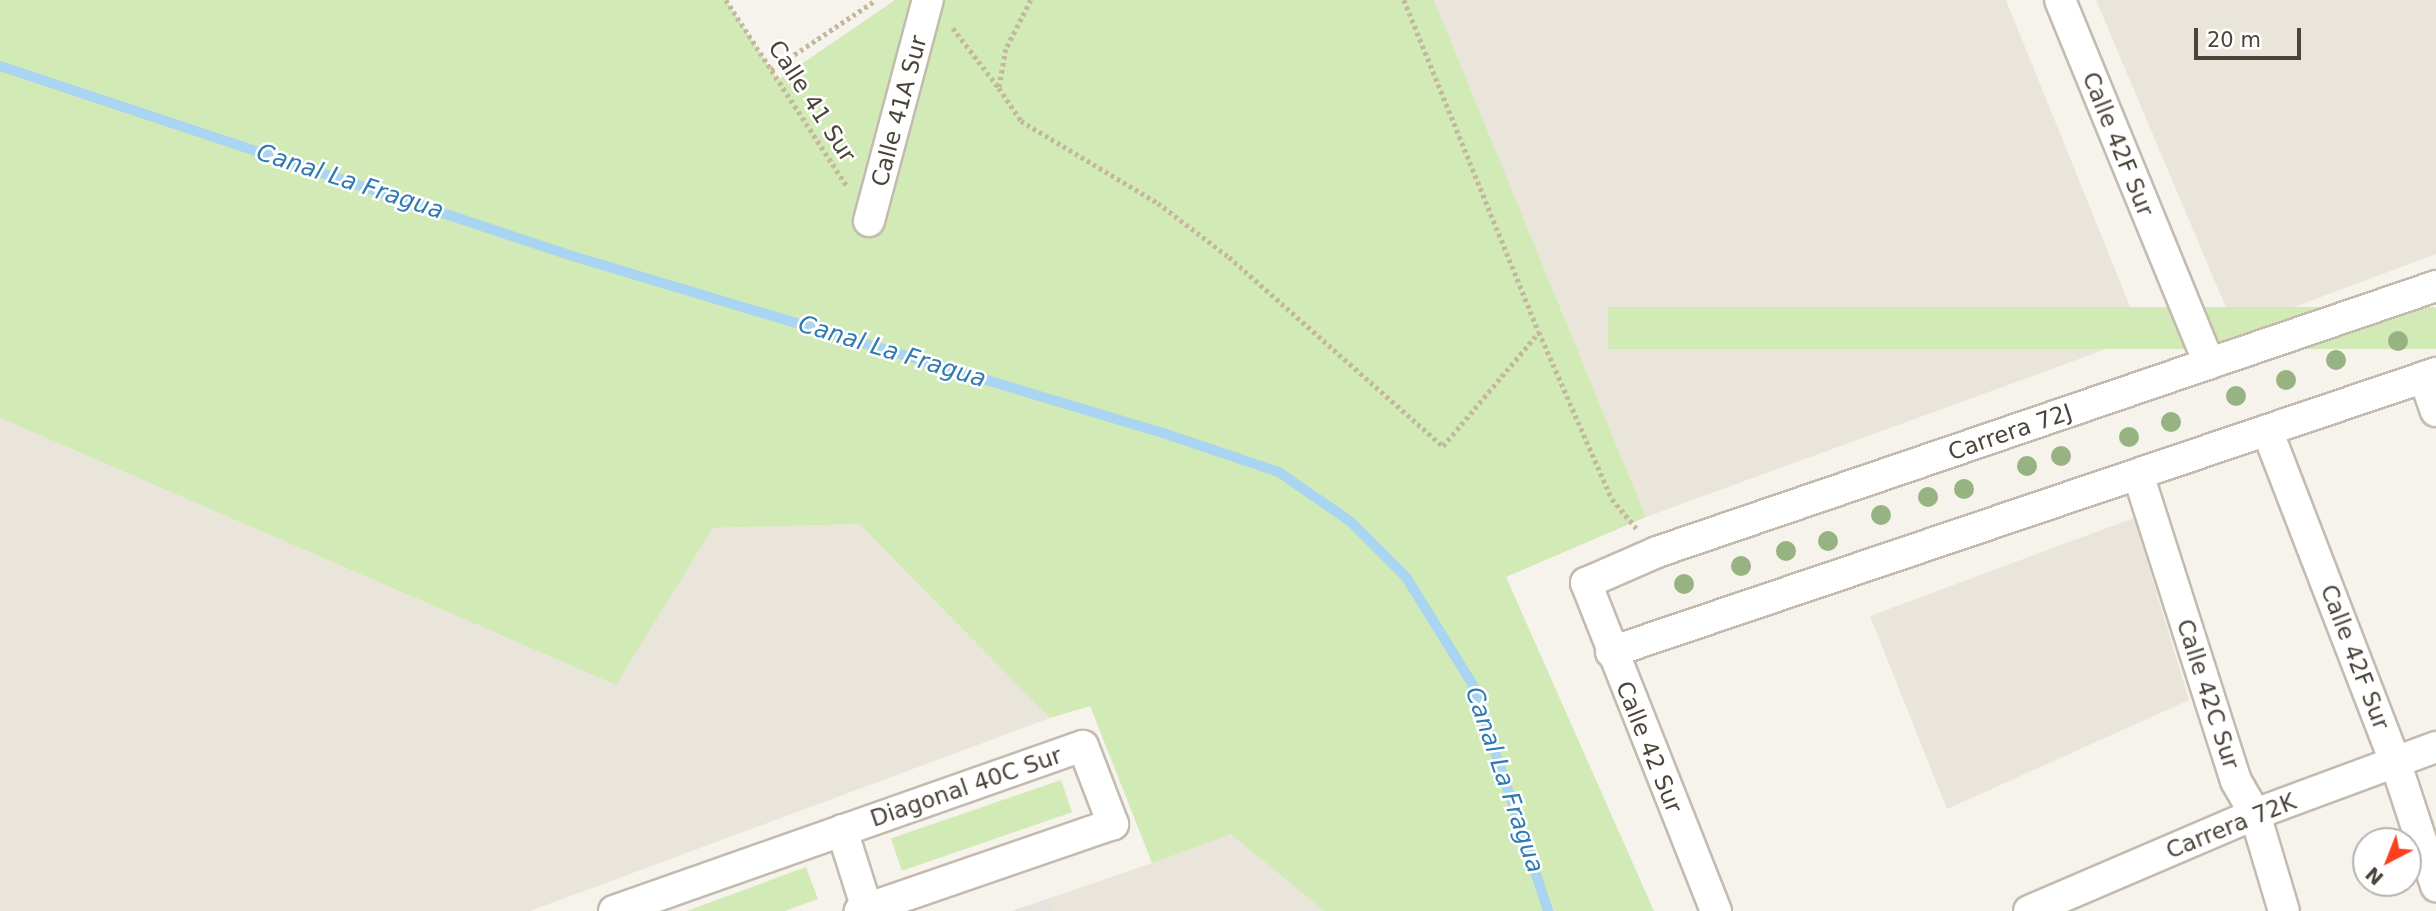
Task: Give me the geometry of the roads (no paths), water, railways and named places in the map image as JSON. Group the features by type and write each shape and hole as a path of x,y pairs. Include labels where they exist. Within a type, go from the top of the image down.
{"street":[{"name":"Calle 41A Sur","path":"869,221 928,0"},
{"name":"Calle 42F Sur","path":"2060,0 2209,364"},
{"name":"Carrera 72J","path":"1586,583 1657,552 2436,286"},
{"path":"1611,652 2430,375 2436,411"},
{"name":"Calle 42F Sur","path":"2267,430 2395,761 2436,886"},
{"name":"Calle 42C Sur","path":"2138,474 2236,781 2255,814 2284,911"},
{"name":"Calle 42 Sur","path":"1586,583 1611,652 1716,911"},
{"name":"Diagonal 40C Sur","path":"614,911 842,830 1083,746 1112,824 864,910 842,830"},
{"name":"Carrera 72K","path":"2029,911 2255,814 2436,747"}],"waterway":[{"name":"Canal La Fragua","path":"0,66 569,255 1163,433 1279,472 1351,522 1406,577 1473,685 1548,911"}]}
